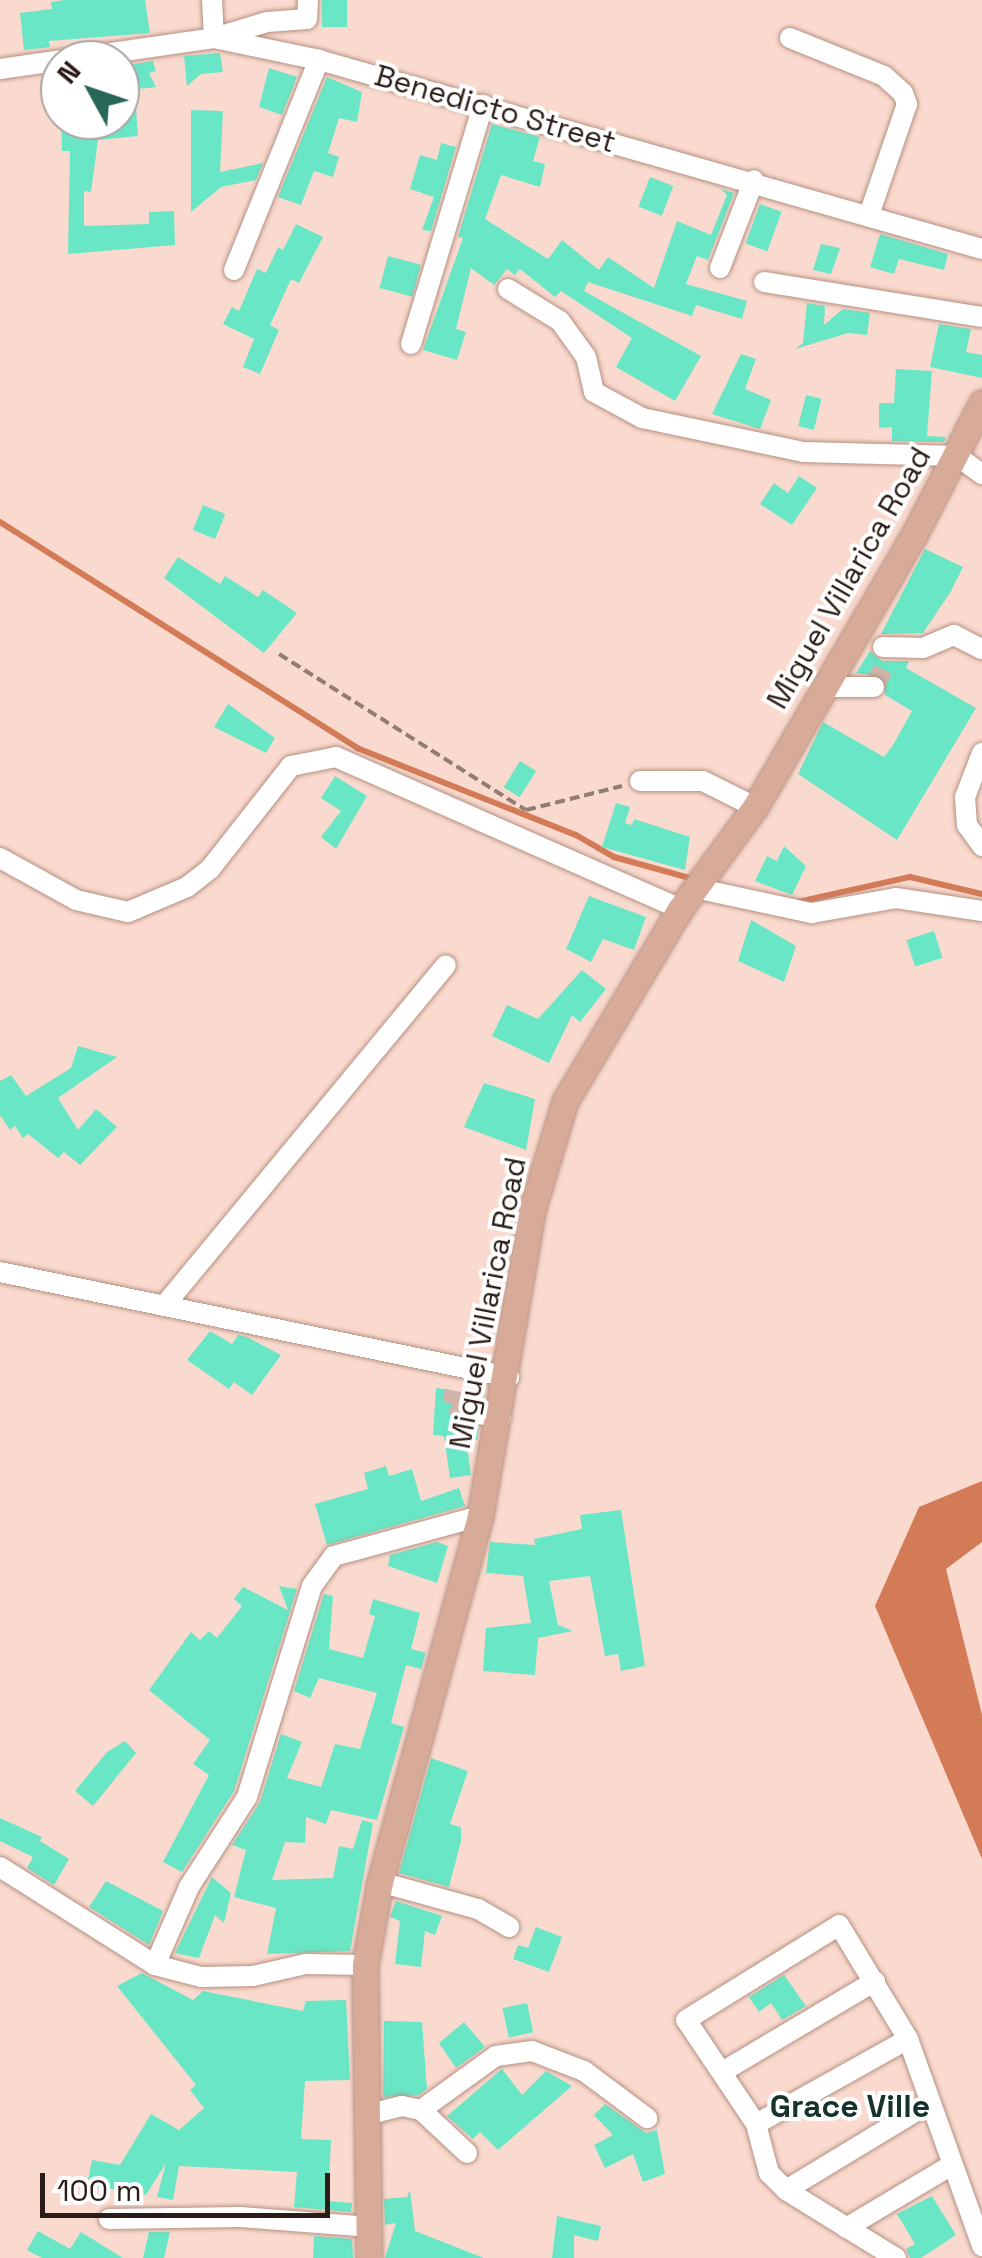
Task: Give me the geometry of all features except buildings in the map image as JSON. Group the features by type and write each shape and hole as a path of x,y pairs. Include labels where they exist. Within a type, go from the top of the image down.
{"main road":[{"name":"Miguel Villarica Road","path":"370,2258 365,1965 380,1882 480,1516 509,1378 534,1207 565,1101 688,899 755,807 957,456 982,403"}],"street":[{"path":"212,0 214,38 267,22 307,19 308,0"},
{"name":"Benedicto Street","path":"0,69 214,38 318,60 754,180 982,250"},
{"path":"790,38 884,76 903,92 906,104 870,215"},
{"path":"234,270 318,60"},
{"path":"412,344 482,105"},
{"path":"720,268 754,180"},
{"path":"764,282 982,317"},
{"path":"508,289 560,321 586,357 594,392 642,418 803,452 957,456 982,474"},
{"path":"858,632 885,654 923,648 954,635 982,650"},
{"path":"825,687 874,688"},
{"path":"982,753 965,797 967,825 982,846"},
{"path":"0,858 76,900 128,912 188,887 210,870 290,766 336,757 688,899 812,914 896,898 982,911"},
{"path":"640,782 703,781 755,807"},
{"path":"164,1306 446,964"},
{"path":"0,1272 509,1378"},
{"path":"455,1391 459,1368"},
{"path":"471,1413 501,1417"},
{"path":"155,1965 189,1887 247,1797 312,1586 334,1556 480,1516"},
{"path":"0,1867 155,1965 201,1977 253,1976 306,1964 365,1965"},
{"path":"380,1882 478,1910 509,1927"},
{"path":"896,2258 786,2190 769,2173 756,2124 686,2020 839,1926 908,2038 950,2166 982,2246"},
{"path":"722,2072 875,1981"},
{"path":"756,2124 908,2038"},
{"path":"421,2110 496,2056 532,2052 584,2070 647,2118"},
{"path":"786,2190 928,2104"},
{"path":"366,2115 402,2106 421,2110 468,2154"},
{"path":"846,2228 950,2166"},
{"path":"109,2220 224,2216 370,2227"},
{"path":"971,2258 982,2256"}],"path":[{"path":"280,654 526,810 640,782"}],"shaded area":[{"path":"982,1481 982,1542 946,1569 982,1715 982,1859 875,1606 919,1507"}],"waterway":[{"path":"0,522 357,748 576,835 614,857 689,878"},
{"path":"798,902 910,877 982,894"}],"tunnel":[{"path":"874,687 887,662"},
{"path":"455,1391 452,1404 471,1413"}],"district":[{"name":"Grace Ville","path":"850,2106"}]}
